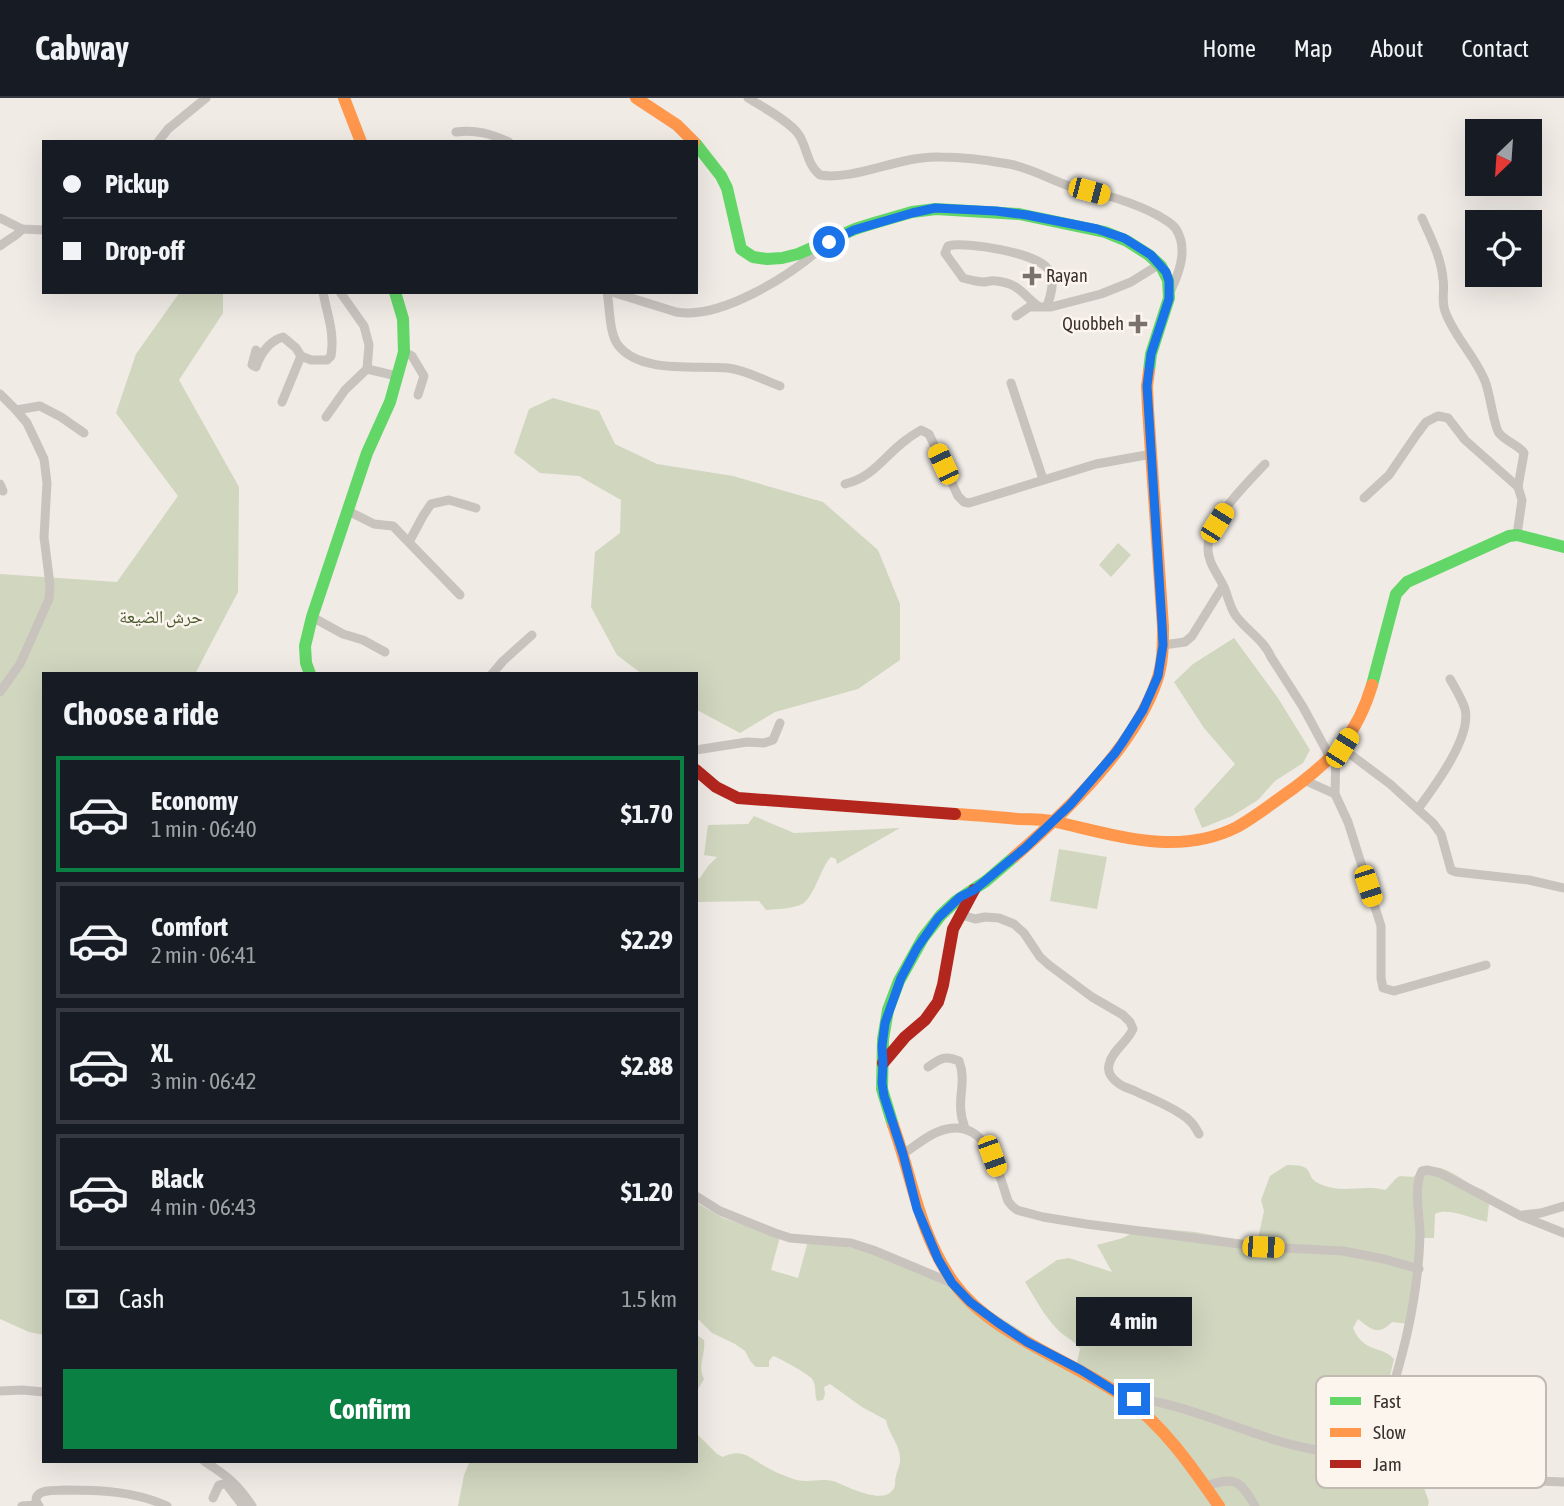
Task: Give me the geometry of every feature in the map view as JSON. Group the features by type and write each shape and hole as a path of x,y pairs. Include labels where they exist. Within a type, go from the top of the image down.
{"main road":[{"path":"344,98 362,140"},
{"path":"636,98 677,125 692,140"},
{"path":"698,147 727,188 741,249 762,259 793,255 854,230 935,208 1027,215 1097,229 1124,238 1151,255 1166,272 1170,291 1147,375 1163,645 1158,676 1138,719 1115,753 1070,805 1025,848 974,890 955,911 938,918 910,960 890,1005 882,1046 882,1083 917,1209 938,1259 952,1283 970,1302 1027,1342 1081,1370 1126,1398 1173,1444 1219,1506"},
{"path":"309,672 305,646 312,617 367,453 390,402 404,352 402,319 396,294"},
{"path":"698,772 716,788 738,798 1053,821 1120,838 1175,843 1194,840 1235,828 1336,754 1356,725 1368,699 1396,594 1407,582 1517,534 1564,547"},
{"path":"883,1063 905,1037 925,1020 938,1002 955,911"},
{"path":"938,918 953,929"}],"street":[{"path":"160,140 168,129 206,98"},
{"path":"748,98 799,134 813,168 820,175 854,173 920,157 969,159 1011,164 1073,188 1142,207 1174,226 1180,236 1180,268 1170,291"},
{"path":"456,131 484,132 504,140"},
{"path":"0,218 22,229 42,230"},
{"path":"1422,218 1439,259 1444,282 1442,299 1447,317 1485,381 1496,428 1504,438 1524,453 1518,487 1521,500 1517,534"},
{"path":"0,246 8,238 17,236 22,229"},
{"path":"616,294 686,314 706,312 771,285 805,263 829,242"},
{"path":"964,244 1007,251 1038,261 1049,269 1052,279 1051,294 1043,306 1006,283 963,278 945,253 948,246 964,244"},
{"path":"1016,316 1029,307 1066,304 1101,294 1130,282 1160,264"},
{"path":"256,350 252,365 256,367 265,349 274,339 283,337 301,356 311,360 327,360 331,356 332,326 323,294"},
{"path":"326,417 345,390 367,369 369,345 363,326 341,294"},
{"path":"609,294 612,335 619,347 632,358 668,366 745,372 780,386"},
{"path":"404,352 412,356 424,376 418,395"},
{"path":"282,402 301,356"},
{"path":"367,369 397,376"},
{"path":"1011,383 1043,479"},
{"path":"0,394 27,423 44,458 47,483 44,537 49,575 49,599 20,664 0,692"},
{"path":"16,410 40,406 84,433"},
{"path":"1364,498 1389,475 1426,422 1438,416 1448,418 1465,440 1518,487"},
{"path":"845,484 873,471 904,441 921,430 929,434 958,496 964,502 974,502 1096,464 1152,454"},
{"path":"1265,464 1227,507 1207,545 1212,566 1236,616 1268,649 1303,707 1336,754 1374,771 1433,823 1441,834 1451,870 1529,880 1564,888"},
{"path":"410,542 431,504 449,500 476,508"},
{"path":"348,511 374,524 393,526 460,595"},
{"path":"1163,645 1185,642 1192,636 1223,586"},
{"path":"312,617 385,652"},
{"path":"494,672 532,635"},
{"path":"1418,809 1440,779 1466,724 1465,711 1450,679"},
{"path":"698,750 747,742 764,743 773,740 780,723"},
{"path":"1336,754 1335,794 1348,822 1379,918 1383,988 1394,991 1486,965"},
{"path":"1304,780 1335,794"},
{"path":"955,911 975,919 999,918 1014,924 1049,965 1092,997 1123,1015 1133,1030 1113,1055 1108,1071 1119,1084 1182,1114 1192,1122 1199,1134"},
{"path":"928,1067 943,1058 959,1061 962,1069 960,1113 965,1128"},
{"path":"903,1154 946,1129 965,1128 981,1138 992,1156 1009,1201 1017,1210 1118,1229 1263,1247 1343,1251 1419,1269"},
{"path":"1396,1376 1405,1347 1419,1269 1418,1183 1423,1171 1440,1173 1521,1216 1564,1233"},
{"path":"698,1197 720,1211 775,1233 790,1238 851,1243 952,1283"},
{"path":"1521,1216 1564,1206"},
{"path":"0,1391 42,1392"},
{"path":"1126,1398 1163,1405 1316,1450"},
{"path":"207,1463 229,1477 252,1506"},
{"path":"1206,1486 1228,1480 1237,1483 1255,1506"},
{"path":"1546,1481 1564,1482"},
{"path":"213,1498 219,1485 227,1485 243,1506"},
{"path":"22,1506 38,1505 38,1495 45,1492 88,1490 138,1497 167,1506"}],"green space":[{"name":"حرش الضيعة","path":"179,294 223,294 223,313 179,380 239,487 238,592 196,672 42,672 42,1335 0,1319 0,574 117,582 178,496 116,413 136,354"},
{"path":"553,398 599,411 615,444 657,464 733,476 823,502 878,550 900,604 900,660 858,689 775,712 740,733 698,711 698,672 639,672 617,655 591,607 595,552 620,533 621,500 579,476 540,473 514,453 529,409"},
{"path":"1118,543 1131,555 1111,577 1099,565"},
{"path":"1234,638 1278,698 1310,750 1303,763 1275,781 1258,800 1232,816 1202,828 1194,809 1235,764 1204,728 1174,682 1193,664"},
{"path":"754,816 794,833 900,828 837,864 836,859 831,857 813,891 800,905 766,910 759,901 698,902 698,878 717,857 704,855 708,825 748,824"},
{"path":"1059,849 1107,857 1097,909 1050,901"},
{"path":"1287,1165 1296,1165 1306,1168 1314,1180 1327,1186 1385,1190 1400,1176 1413,1177 1421,1171 1435,1167 1449,1171 1490,1195 1487,1222 1440,1212 1435,1214 1434,1238 1417,1238 1408,1324 1392,1322 1383,1329 1375,1330 1358,1319 1353,1328 1362,1342 1394,1359 1390,1376 1316,1376 1316,1488 1424,1488 1428,1506 458,1506 469,1463 698,1463 698,1435 723,1457 741,1454 793,1479 831,1481 880,1496 887,1495 894,1489 900,1455 886,1420 830,1384 824,1387 823,1400 817,1401 814,1381 806,1374 773,1356 769,1367 756,1367 745,1351 712,1333 698,1319 698,1204 723,1218 780,1237 771,1270 798,1278 808,1241 872,1251 945,1282 1076,1366 1080,1349 1053,1325 1025,1282 1057,1260 1069,1258 1112,1272 1097,1245 1123,1238 1143,1227 1195,1232 1257,1243 1264,1211 1261,1200 1270,1176"},
{"path":"698,1336 704,1340 701,1369 704,1379 698,1389"}],"traffic: fast":[{"path":"698,147 727,188 741,249 753,257 767,259 798,254 855,229 912,212 936,209 1019,214 1105,232 1127,241 1161,266 1168,280 1169,298 1151,354 1149,371"},
{"path":"309,672 305,646 312,617 367,453 390,402 404,352 403,319 396,294"},
{"path":"1372,685 1396,594 1407,582 1509,536 1517,535 1564,547"},
{"path":"893,1125 882,1089 883,1039 888,1010 899,981 923,938 941,915 1014,857"}],"traffic: slow":[{"path":"344,98 360,140"},
{"path":"636,98 677,125 692,140"},
{"path":"1014,857 1076,799 1116,753 1147,705 1159,674 1163,627 1148,409 1149,371"},
{"path":"955,814 1047,820 1146,841 1192,841 1215,836 1237,827 1259,813 1309,777 1333,755 1352,731 1372,685"},
{"path":"893,1125 933,1245 954,1283 970,1302 1011,1333 1104,1384 1139,1409 1176,1448 1219,1506"}],"traffic: jam":[{"path":"698,772 716,787 738,798 955,814"},
{"path":"883,1063 905,1037 925,1020 938,1002 953,929 974,890"}],"place":[{"name":"Rayan","path":"1032,276"},
{"name":"Quobbeh","path":"1138,324"}],"route":[{"path":"829,242 854,230 935,208 996,211 1097,229 1124,238 1151,255 1166,272 1169,281 1169,299 1147,375 1163,645 1158,676 1151,695 1115,753 1070,805 1025,848 974,890 960,897 938,918 917,948 901,978 890,1005 882,1046 884,1096 917,1209 938,1259 952,1283 970,1302 1027,1342 1081,1370 1126,1398 1134,1399"}]}
